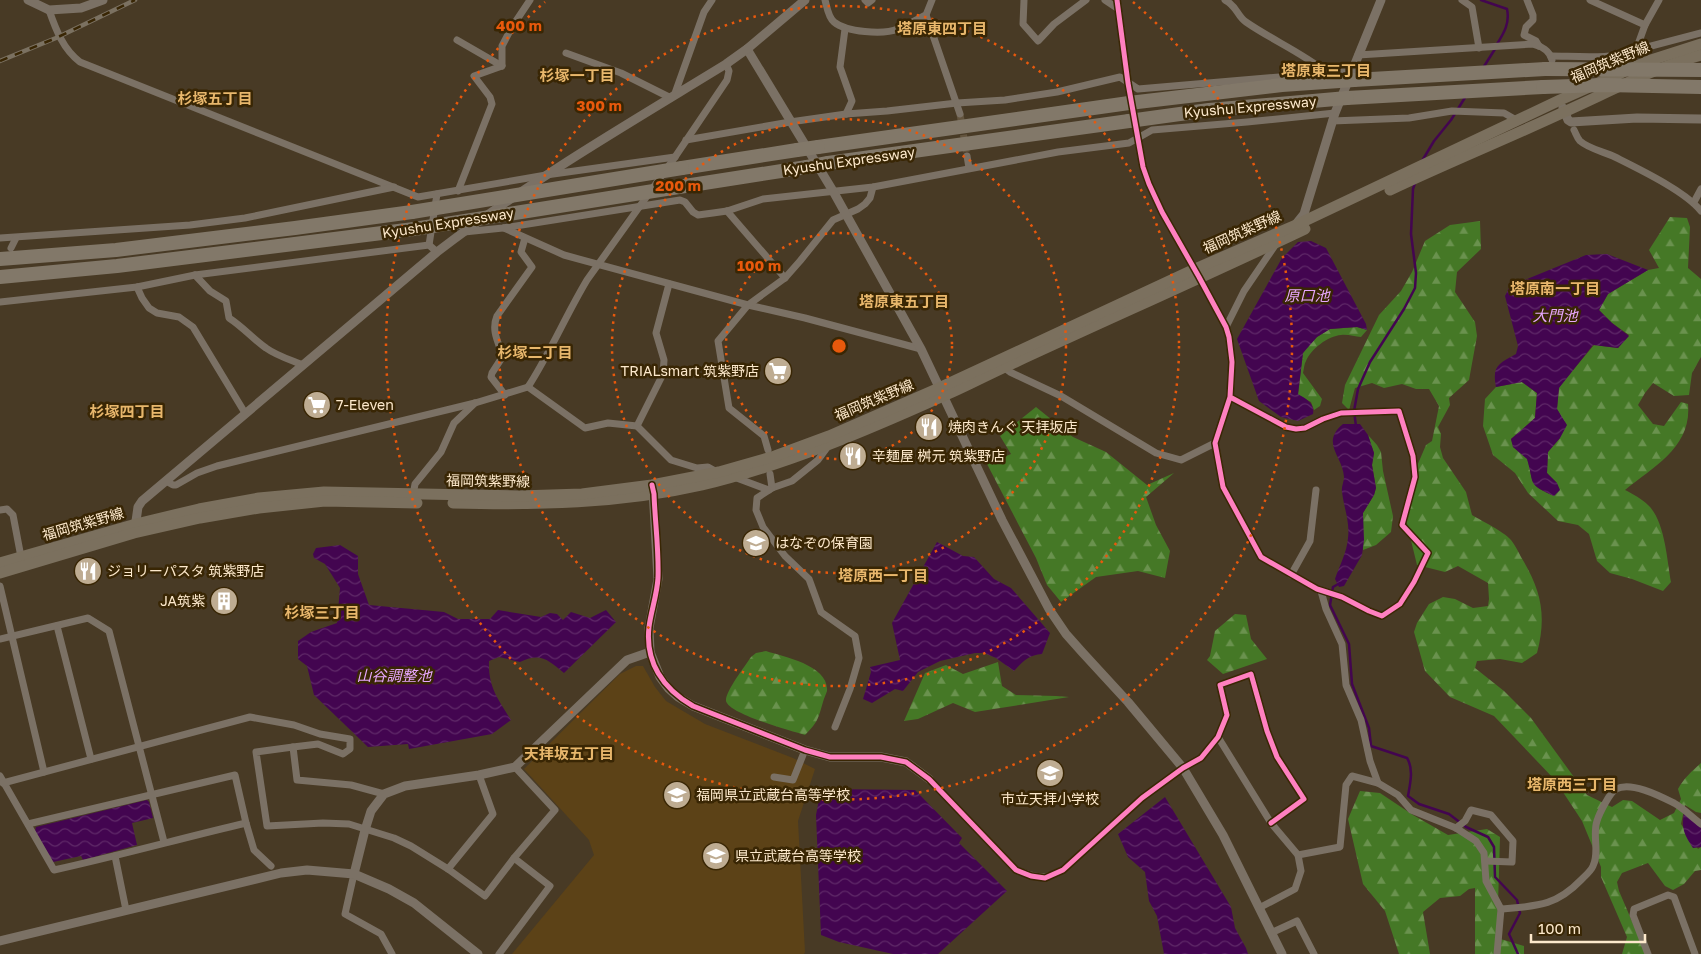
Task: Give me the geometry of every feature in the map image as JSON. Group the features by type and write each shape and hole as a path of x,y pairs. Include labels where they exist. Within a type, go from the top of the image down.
{"highway":[{"name":"Kyushu Expressway","path":"0,260 116,250 412,212 679,163 797,150 1129,103 1282,86 1353,74 1549,62 1701,70"},
{"name":"Kyushu Expressway","path":"0,277 127,265 414,229 828,163 1209,110 1347,98 1544,87 1701,87"}],"main road":[{"name":"福岡筑紫野線","path":"0,573 135,528 199,509 259,498 324,492 552,496 653,490 775,456 1004,367 1296,225 1560,100 1648,61 1701,44"},
{"name":"福岡筑紫野線","path":"0,563 135,528 260,508 325,502 521,505 582,503 734,477 776,465 829,446 1197,273 1278,242 1639,77 1701,55"}],"street":[{"path":"33,1 49,10 102,0"},
{"path":"502,66 502,46 530,0"},
{"path":"672,97 704,12 712,0"},
{"path":"135,528 140,504 437,252 546,175 747,50 805,0"},
{"path":"825,0 830,17 834,22 845,29 869,32 897,30 926,15 932,0"},
{"path":"865,0 868,3 872,0"},
{"path":"1024,0 1023,24 1038,41 1054,24 1086,0"},
{"path":"1105,0 1117,4 1128,83 1143,167 1149,184 1162,212 1226,327 1231,348 1232,377 1230,397 1215,444 1223,488 1252,542 1262,556 1291,575 1321,591 1342,597 1382,616 1400,604 1414,582 1428,553 1402,525 1415,477 1414,456 1399,411 1341,413 1305,428 1296,429 1286,427 1230,397"},
{"path":"1226,327 1244,291 1264,260 1304,214 1333,117 1353,74 1358,55 1381,0"},
{"path":"1462,0 1472,7 1479,48"},
{"path":"1527,0 1533,20 1526,28 1524,35 1536,40 1549,62 1627,54 1701,33"},
{"path":"1590,0 1645,25"},
{"path":"1636,50 1645,25 1659,0"},
{"path":"1231,1 1244,21 1314,62 1326,72"},
{"path":"49,10 57,32 70,55 80,62 418,197 546,175 679,163"},
{"path":"926,15 960,114"},
{"path":"845,29 840,67 852,101 846,114"},
{"path":"456,40 502,66"},
{"path":"1358,55 1533,44 1540,46"},
{"path":"747,50 833,191 921,349 1002,520 1048,609 1066,634 1128,702 1184,768 1223,835 1282,954"},
{"path":"566,53 621,73 672,97"},
{"path":"166,481 176,485 197,473 217,466 475,403 528,387 541,367 576,298 639,207 679,163 686,140 727,80 729,71 726,64"},
{"path":"458,191 492,104 490,97 474,76 502,66"},
{"path":"686,140 846,114 887,112 957,103 1005,100 1057,92 1120,77 1138,89 1326,72 1353,74"},
{"path":"1560,100 1564,112 1571,122 1637,118 1701,119"},
{"path":"464,232 504,228 680,200 698,214 727,211 763,199 873,187 1058,152 1129,143 1152,130 1333,117 1409,118 1452,111 1504,113 1519,121"},
{"path":"1574,130 1577,137 1584,144 1654,177 1694,202 1701,210"},
{"path":"967,156 968,168"},
{"path":"0,238 190,225 245,218 394,187"},
{"path":"768,450 764,436 729,408 718,340 748,305 785,278 833,220 865,204 870,198 873,187"},
{"path":"1694,202 1701,189"},
{"path":"429,245 437,194"},
{"path":"727,211 785,278"},
{"path":"504,228 564,255 748,305 921,349"},
{"path":"12,248 16,238"},
{"path":"505,395 491,377 492,372 503,356 494,334 494,324 497,316 532,268 521,252 525,238"},
{"path":"0,302 137,287 196,275 429,245 437,252"},
{"path":"196,275 210,291 226,301 229,318 243,327 275,354 303,364"},
{"path":"637,426 663,374 664,360 656,333 669,284"},
{"path":"137,287 149,308 157,313 179,317 193,327 245,413"},
{"path":"1004,367 1010,372 1061,396 1156,453 1181,460 1215,444"},
{"path":"528,387 585,428 608,423 637,426 671,460 696,468 708,467 719,472"},
{"path":"413,495 415,484 441,452 454,423 475,403"},
{"path":"829,446 818,460 792,480 770,489 757,498 756,502 757,514 763,528 785,556 809,579 821,612 856,636 858,658 850,689 835,727"},
{"path":"770,474 770,489"},
{"path":"734,477 770,489"},
{"path":"653,490 658,579 649,628 650,652 660,677 678,697 693,706 805,750 830,756 881,757 906,762 929,779 1016,870 1031,876 1045,878 1063,870 1142,798 1201,758 1218,737 1228,715 1220,685 1251,674 1267,731 1277,757 1304,798 1270,822"},
{"path":"1291,575 1310,541 1316,490"},
{"path":"0,510 7,509 13,515 21,557"},
{"path":"0,586 44,772"},
{"path":"1321,591 1332,626 1342,644 1346,685 1361,720 1370,762 1378,783"},
{"path":"0,639 88,618 109,631 164,842"},
{"path":"57,626 91,759"},
{"path":"392,954 381,934 345,914 371,811 384,794 405,786 479,775 515,767 627,660 650,652"},
{"path":"246,822 54,870 2,779 44,772 250,717 294,726 320,734 350,739 350,749 343,754 318,744 256,752 267,826 323,823 349,824 394,838 448,868 485,896 514,858 556,810 515,767"},
{"path":"1218,737 1270,822 1298,855 1302,871 1294,889 1259,908"},
{"path":"293,747 296,780 351,785 384,794"},
{"path":"774,777 793,780 805,750"},
{"path":"28,824 235,775 254,850 271,866"},
{"path":"448,868 493,814 479,775"},
{"path":"1298,855 1340,847 1346,785 1352,776 1378,783 1398,795 1411,810 1456,828 1476,842 1484,853 1486,882 1501,908 1497,954"},
{"path":"1501,908 1535,906 1549,903 1560,897 1593,867 1596,822 1616,788 1630,786 1646,791 1675,804 1701,824"},
{"path":"1456,828 1465,821 1471,810 1491,815 1513,841 1512,862 1485,861"},
{"path":"115,856 126,910"},
{"path":"499,954 550,886 514,858"},
{"path":"0,941 282,873 307,870 354,874 389,889 414,903 478,954"},
{"path":"1648,954 1633,915 1634,909 1668,895 1674,897 1695,954"},
{"path":"1272,933 1297,921 1314,954"}],"shaded area":[{"name":"福岡県立武蔵台高等学校","path":"636,666 643,666 655,687 666,701 705,724 793,758 815,769 798,821 804,954 512,954 594,855 589,840 524,769 620,674"}],"green space":[{"path":"1670,217 1687,218 1690,227 1688,268 1701,279 1701,357 1692,373 1689,395 1674,396 1653,383 1638,405 1653,424 1664,426 1681,402 1688,404 1688,419 1684,432 1669,454 1625,490 1646,503 1654,512 1662,531 1671,582 1663,591 1610,573 1597,561 1589,534 1578,525 1558,521 1528,493 1515,473 1493,455 1483,426 1485,399 1496,387 1522,382 1537,393 1535,418 1511,439 1513,447 1527,458 1533,482 1536,486 1554,496 1557,483 1547,473 1548,452 1560,438 1561,416 1557,409 1559,387 1594,345 1618,348 1629,335 1612,323 1599,310 1608,294 1648,270 1659,268 1649,250"},
{"path":"1480,221 1481,249 1457,272 1455,292 1475,322 1477,336 1469,380 1449,398 1450,405 1438,427 1441,434 1440,447 1443,458 1466,492 1472,515 1503,533 1511,540 1528,569 1540,603 1542,627 1537,653 1522,663 1500,659 1477,661 1475,668 1504,691 1531,718 1587,795 1612,807 1623,800 1632,801 1660,820 1674,813 1681,799 1678,789 1691,772 1701,763 1701,813 1685,805 1681,824 1698,849 1701,847 1701,870 1695,871 1684,884 1673,890 1665,886 1648,863 1622,873 1617,882 1619,891 1646,954 1622,954 1627,937 1601,877 1601,867 1582,821 1555,780 1494,716 1450,697 1425,671 1414,632 1417,623 1429,604 1443,597 1455,599 1473,608 1488,606 1489,599 1488,583 1458,566 1445,572 1417,565 1407,524 1406,504 1414,473 1426,445 1432,441 1439,406 1429,389 1416,389 1402,384 1384,388 1372,383 1355,388 1349,410 1342,403 1345,385 1379,315 1401,291 1412,272 1425,241 1450,225"},
{"path":"1357,327 1367,330 1361,337 1336,336 1316,348 1308,356 1303,373 1322,399 1320,406 1314,410 1311,402 1298,395 1303,353 1317,337 1330,329"},
{"path":"1036,407 1073,437 1106,452 1147,485 1174,473 1146,497 1156,525 1170,551 1165,578 1138,571 1096,577 1061,602 1047,585 1036,558 987,464 1011,454 1000,436"},
{"path":"1368,435 1381,452 1383,471 1393,516 1391,532 1376,545 1363,550 1363,513 1376,488 1372,465 1374,453"},
{"path":"1235,614 1246,615 1251,639 1267,659 1223,674 1207,660 1210,656 1215,631"},
{"path":"766,651 794,659 813,668 826,682 827,691 819,716 813,727 805,735 749,716 730,706 726,701 732,685 751,657 756,653"},
{"path":"998,662 1002,686 1016,695 1069,697 975,712 953,703 918,719 904,721 925,673 946,665 963,674"},
{"path":"1360,791 1380,793 1448,835 1487,829 1500,837 1497,938 1524,946 1524,954 1475,954 1475,888 1469,889 1460,896 1440,898 1423,912 1430,954 1399,954 1385,911 1363,884 1348,819"}],"water":[{"name":"原口池","path":"1311,241 1326,248 1366,324 1367,330 1357,327 1330,329 1317,337 1303,353 1298,394 1311,404 1313,414 1298,421 1281,417 1259,401 1237,339 1282,258 1298,242"},
{"name":"大門池","path":"1607,254 1648,270 1608,294 1599,310 1629,336 1618,348 1593,345 1559,388 1557,409 1567,425 1560,438 1548,452 1547,473 1557,483 1560,490 1554,496 1535,485 1527,459 1513,447 1511,439 1535,418 1537,393 1522,382 1496,387 1495,374 1498,366 1516,354 1518,346 1505,296 1510,286 1586,255"},
{"path":"1343,424 1360,424 1368,435 1374,453 1372,465 1376,488 1363,513 1364,540 1362,555 1344,586 1339,587 1335,579 1346,549 1348,526 1342,490 1343,469 1333,444 1333,437"},
{"path":"937,542 963,556 974,557 994,579 1011,588 1050,633 1042,654 1026,659 1014,671 996,658 984,653 975,653 940,661 918,672 903,691 895,689 872,703 863,699 871,672 870,667 900,660 892,623"},
{"name":"山谷調整池","path":"340,545 358,556 358,574 369,605 444,612 458,619 490,619 498,610 541,617 550,613 557,614 563,620 571,612 590,618 606,610 616,622 564,673 549,661 539,658 520,662 499,657 489,661 492,686 511,720 492,734 409,749 408,744 368,747 314,695 307,666 298,659 298,641 311,632 337,623 340,588 325,564 314,558 313,554 316,548"},
{"path":"821,789 915,790 962,838 959,843 1007,891 938,954 893,954 839,942 821,935 816,815"},
{"path":"1165,797 1231,907 1235,928 1248,954 1164,954 1157,916 1149,901 1145,872 1128,857 1118,834"},
{"path":"147,800 153,818 132,823 137,845 83,860 81,856 53,862 35,831 36,827"},
{"path":"1684,813 1701,828 1701,847 1693,848 1686,836 1683,828"}],"waterway":[{"path":"1481,0 1507,9 1507,23 1497,44"},
{"path":"1483,68 1495,49"},
{"path":"1422,161 1466,96"},
{"path":"1356,426 1354,411 1358,389 1370,362 1404,309 1415,288 1416,273 1411,234 1413,189 1415,183"},
{"path":"1340,583 1333,587 1330,605 1349,644 1352,684 1369,728 1371,746 1407,758 1411,772 1408,796 1419,804 1449,814 1466,827 1488,837 1494,847 1495,877 1517,900 1520,913 1509,934 1518,954"}],"tunnel":[{"path":"960,114 967,156"}],"railway":[{"path":"0,61 56,38 135,0"}],"cycle path":[{"path":"1117,0 1128,83 1143,167 1162,212 1226,327 1229,337 1232,362 1230,397 1215,443 1223,487 1261,557 1317,589 1342,597 1382,616 1400,604 1414,582 1428,553 1402,525 1415,477 1413,456 1399,411 1341,413 1305,428 1296,429 1286,427 1230,397"},
{"path":"652,485 658,578 649,627 650,652 653,663 665,683 682,699 693,706 805,750 830,757 881,757 906,762 929,779 1016,870 1031,876 1045,878 1063,870 1142,798 1183,768 1201,758 1218,737 1227,715 1220,685 1251,674 1267,731 1277,757 1304,799 1271,823"}],"place":[{"name":"TRIALsmart 筑紫野店","path":"778,371"},
{"name":"7-Eleven","path":"317,405"},
{"name":"焼肉きんぐ 天拝坂店","path":"929,427"},
{"name":"辛麺屋 桝元 筑紫野店","path":"853,456"},
{"name":"はなぞの保育園","path":"756,543"},
{"name":"ジョリーパスタ 筑紫野店","path":"88,571"},
{"name":"JA筑紫","path":"224,601"},
{"name":"市立天拝小学校","path":"1050,773"},
{"name":"福岡県立武蔵台高等学校","path":"677,795"},
{"name":"県立武蔵台高等学校","path":"716,856"}],"district":[{"name":"塔原東四丁目","path":"942,29"},
{"name":"塔原東三丁目","path":"1326,71"},
{"name":"杉塚一丁目","path":"577,76"},
{"name":"杉塚五丁目","path":"215,99"},
{"name":"塔原南一丁目","path":"1555,289"},
{"name":"塔原東五丁目","path":"904,302"},
{"name":"杉塚二丁目","path":"535,353"},
{"name":"杉塚四丁目","path":"127,412"},
{"name":"塔原西一丁目","path":"883,576"},
{"name":"杉塚三丁目","path":"322,613"},
{"name":"天拝坂五丁目","path":"569,754"},
{"name":"塔原西三丁目","path":"1572,785"}]}
